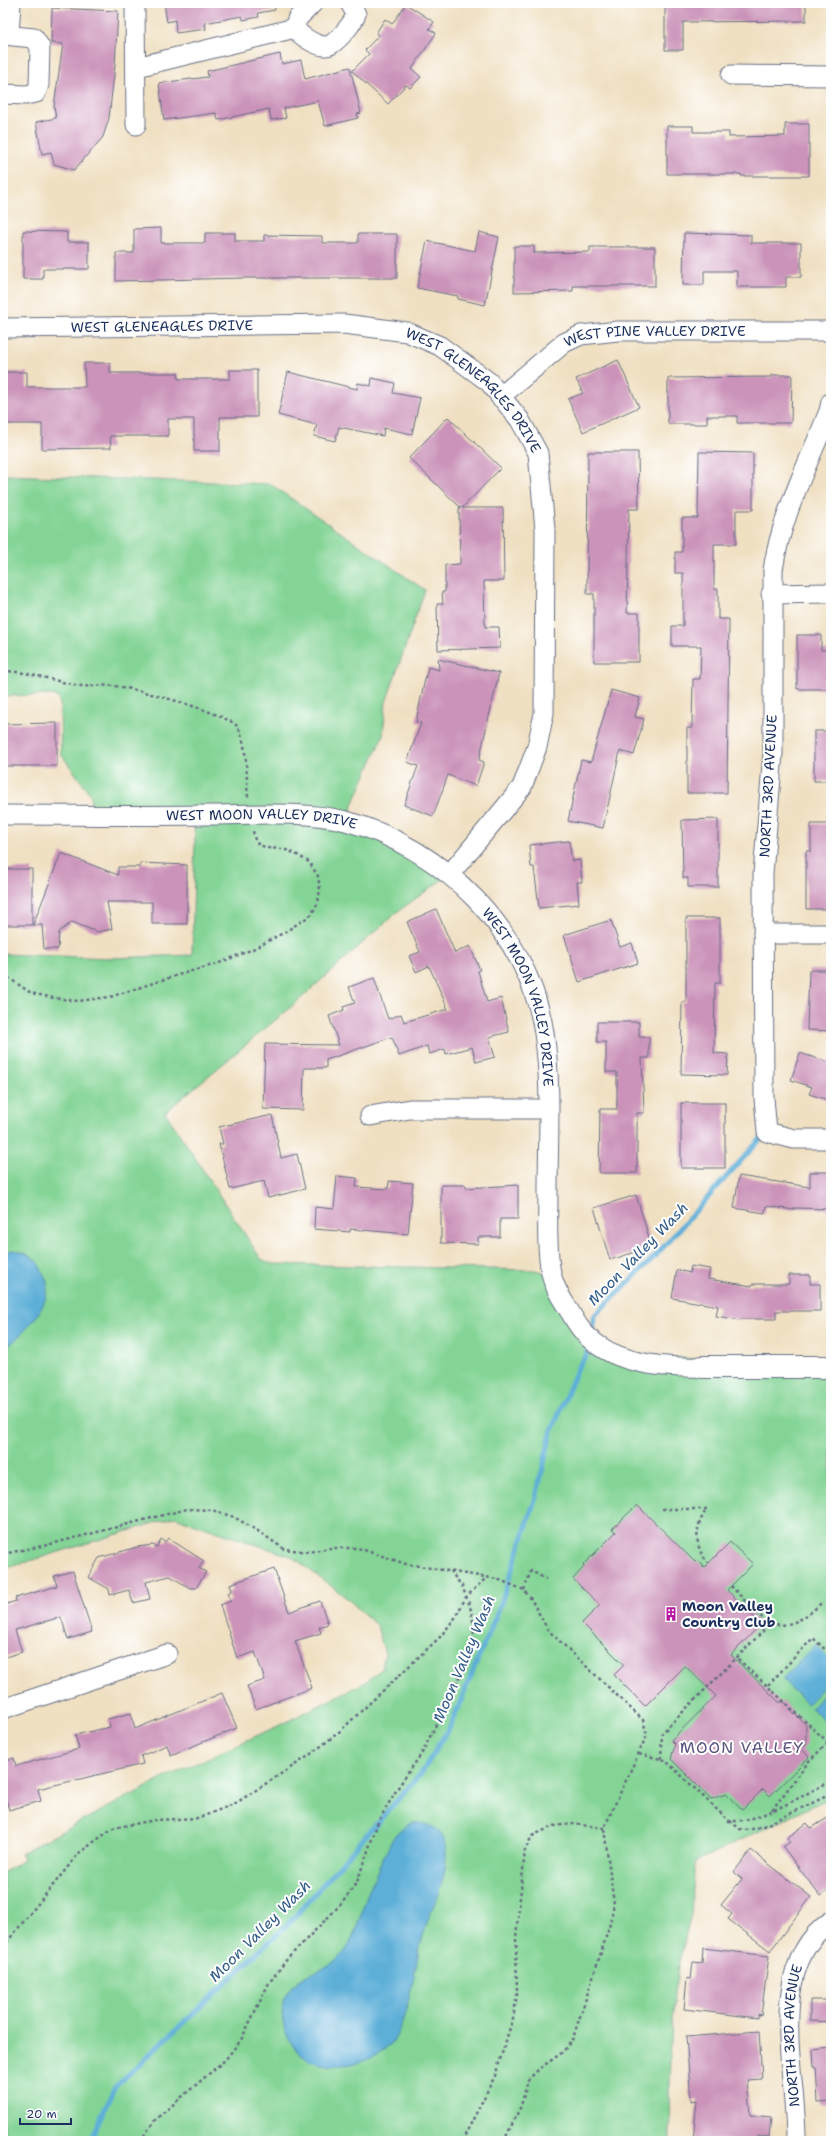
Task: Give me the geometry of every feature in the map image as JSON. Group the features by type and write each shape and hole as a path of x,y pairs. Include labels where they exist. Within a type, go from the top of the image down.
{"street":[{"path":"3,94 36,93 39,85 40,47 34,38 6,35 11,3"},
{"path":"135,3 137,67 136,125"},
{"path":"313,3 297,19 295,28 299,34 319,44 330,45 354,21 356,14 350,3"},
{"path":"137,67 295,28"},
{"path":"731,75 831,76"},
{"name":"WEST GLENEAGLES DRIVE","path":"3,328 344,324 407,332 440,346 489,382 520,420 538,453 545,529 544,713 537,747 522,787 450,874"},
{"name":"WEST PINE VALLEY DRIVE","path":"500,397 564,343 581,335 618,331 831,331"},
{"name":"NORTH 3RD AVENUE","path":"831,402 829,411 780,537 775,557 772,594 773,753 763,874 764,1098 767,1132 794,1139 831,1139"},
{"path":"772,594 831,593"},
{"name":"WEST MOON VALLEY DRIVE","path":"3,815 250,814 313,816 346,821 404,844 450,874 488,912 512,946 527,977 544,1030 548,1083 548,1246 552,1274 558,1293 580,1329 590,1340 612,1354 671,1368 831,1368"},
{"path":"763,934 831,934"},
{"path":"370,1116 410,1110 548,1109"},
{"path":"3,1709 167,1654"},
{"name":"NORTH 3RD AVENUE","path":"796,2141 797,2116 789,2031 795,1972 802,1956 813,1938 831,1922"}],"path":[{"path":"3,671 42,676 76,685 114,686 198,708 222,716 236,726 243,741 250,814 255,840 258,844 266,848 283,849 294,852 309,862 318,876 320,889 318,903 311,915 285,932 253,949 217,964 110,997 78,1001 54,998 31,993 3,974"},
{"path":"662,1509 708,1509 700,1521 697,1540 702,1556 708,1563"},
{"path":"3,1554 46,1545 174,1512 187,1510 212,1510 234,1518 258,1531 284,1549 309,1552 330,1548 358,1548 406,1564 497,1579 522,1589 531,1599 548,1630 643,1720 647,1735 604,1828 614,1904 609,1928 573,2038 563,2052 539,2069 528,2080 521,2106 504,2141"},
{"path":"140,2141 155,2120 225,2060 241,2040 269,1983 288,1958 342,1903 357,1882 378,1822 397,1789 422,1753 473,1650 474,1626 466,1597 462,1586 450,1571"},
{"path":"522,1589 531,1571 546,1579"},
{"path":"3,1947 80,1853 113,1828 155,1820 199,1818 236,1803 307,1757 338,1733 440,1637 455,1618 466,1597 487,1578"},
{"path":"731,1586 764,1619 781,1624 797,1621 811,1613 823,1601"},
{"path":"661,1759 662,1733 772,1622"},
{"path":"768,1685 813,1638 831,1655"},
{"path":"738,1658 831,1745"},
{"path":"772,1810 809,1761 829,1742"},
{"path":"639,1754 665,1760 740,1829 749,1830 766,1825 831,1794"},
{"path":"730,1821 740,1822 772,1810 831,1781"},
{"path":"462,2141 495,2076 513,2018 517,1995 516,1938 525,1850 532,1836 553,1826 574,1824 604,1828"}],"green space":[{"name":"Moon Valley Country Club","path":"3,475 270,484 425,590 386,702 383,735 346,821 450,874 397,912 290,1008 165,1112 261,1259 272,1264 534,1270 551,1274 558,1293 612,1354 831,1367 831,1797 695,1862 691,1914 678,1967 672,2021 669,2080 670,2141 3,2141 3,1873 23,1860 21,1853 160,1780 278,1726 366,1682 381,1669 385,1654 377,1626 348,1599 293,1557 174,1517 3,1569 3,954 111,958 192,955 195,838 193,816 91,815 91,795 61,754 60,704 58,698 52,695 3,696"}],"water":[{"path":"12,1250 26,1253 36,1261 47,1281 47,1293 39,1312 33,1321 26,1330 3,1350 3,1253"},
{"path":"816,1645 831,1660 831,1680 807,1704 782,1679"},
{"path":"831,1687 831,1727 811,1708"},
{"path":"413,1822 431,1826 441,1833 446,1849 446,1861 441,1886 424,1933 408,2002 399,2028 389,2046 377,2055 365,2060 351,2064 324,2065 308,2060 295,2048 283,2023 283,2005 287,1993 302,1978 331,1964 346,1950 355,1933 371,1884 395,1835"}],"building":[{"path":"164,3 274,3 275,10 258,13 259,17 243,20 242,16 205,23 206,29 176,33 175,20 167,22"},
{"path":"665,3 806,3 806,21 683,22 683,50 665,50"},
{"path":"406,4 434,22 429,29 436,33 412,69 421,77 410,88 406,85 388,104 352,71 369,54 365,50 379,35 376,33 385,19 392,24"},
{"path":"52,8 118,11 115,65 109,118 103,137 74,170 54,164 51,152 42,154 36,122 56,118 54,106 63,44 51,43"},
{"path":"280,54 282,64 301,60 305,79 350,67 361,113 357,114 358,118 325,126 318,101 284,108 286,118 271,120 269,109 218,120 216,113 164,120 159,83 208,77 207,71"},
{"path":"785,124 809,124 809,176 667,174 667,126 693,126 693,132 729,132 729,137 785,136"},
{"path":"161,228 161,243 205,243 205,233 235,233 235,241 264,241 264,235 322,236 322,243 358,243 358,234 397,234 397,278 245,278 116,281 116,253 134,253 134,229"},
{"path":"23,231 67,232 67,242 89,242 89,269 43,269 43,279 23,279"},
{"path":"479,232 499,237 485,305 458,299 458,296 417,288 427,241 475,251"},
{"path":"684,233 751,235 751,243 801,243 801,277 786,277 786,287 737,287 737,271 704,271 704,285 683,285"},
{"path":"514,246 534,246 534,253 590,252 590,247 655,247 655,286 573,286 573,291 514,292"},
{"path":"618,360 639,407 583,432 568,399 583,393 576,379"},
{"path":"84,363 110,363 110,373 178,373 178,379 230,379 230,370 257,370 257,417 220,417 220,451 194,451 194,419 168,419 168,436 110,436 111,448 42,449 42,424 3,424 3,372 27,372 27,387 85,387"},
{"path":"288,372 357,389 358,383 371,386 372,378 395,383 393,393 420,398 412,434 384,428 383,436 339,427 335,441 314,436 317,425 278,415"},
{"path":"772,375 792,375 791,423 737,423 737,416 707,416 707,424 668,424 668,378 772,377"},
{"path":"448,417 501,468 462,508 503,508 504,581 484,581 485,627 499,627 500,648 438,650 437,604 443,604 442,592 445,592 445,565 460,564 459,508 461,508 409,458"},
{"path":"588,452 638,452 639,509 629,509 627,613 639,613 639,662 594,662 594,594 587,594"},
{"path":"699,452 753,453 753,510 736,510 736,544 714,544 714,589 718,589 718,619 729,619 727,793 687,793 687,728 692,728 693,679 700,679 701,646 672,646 672,626 683,626 683,573 675,573 675,552 682,552 682,518 698,518"},
{"path":"797,635 821,635 821,650 831,650 831,689 797,689"},
{"path":"438,659 499,673 479,760 484,762 476,786 448,775 433,816 404,805 418,766 407,762 421,723 416,722 423,688 428,667 439,670"},
{"path":"611,690 640,698 635,717 644,719 634,755 620,751 603,828 568,821 581,760 591,762"},
{"path":"57,723 57,766 3,766 3,724"},
{"path":"814,731 831,731 831,781 814,781"},
{"path":"718,819 718,887 688,887 688,878 683,878 682,820"},
{"path":"811,824 831,824 831,909 806,909 806,851 811,851"},
{"path":"569,841 572,861 580,860 582,882 577,882 579,904 539,908 534,867 531,867 529,845"},
{"path":"61,853 118,875 118,867 140,867 140,863 187,865 187,924 152,924 152,902 107,902 112,929 97,932 72,922 59,932 58,949 44,949 42,925 33,925"},
{"path":"3,869 32,869 32,925 3,925"},
{"path":"436,909 455,953 470,946 480,970 478,971 487,1002 501,998 509,1032 489,1037 495,1057 476,1062 472,1047 446,1054 445,1049 429,1054 427,1046 399,1056 392,1037 326,1060 326,1068 304,1068 303,1110 263,1109 265,1044 339,1045 329,1016 344,1010 343,1007 355,1003 349,987 374,978 388,1019 401,1014 404,1022 448,1009 429,966 416,972 409,956 420,952 407,922"},
{"path":"686,918 720,918 720,983 715,983 714,1053 728,1054 727,1075 681,1074 682,1002 686,1002"},
{"path":"611,920 620,947 632,943 638,963 579,982 564,935"},
{"path":"809,970 831,970 831,1031 807,1030"},
{"path":"597,1022 639,1022 639,1037 649,1037 649,1058 642,1058 644,1113 637,1113 637,1173 599,1173 600,1109 617,1109 617,1072 606,1072 606,1042 597,1042"},
{"path":"800,1053 831,1063 831,1101 809,1094 812,1087 791,1080"},
{"path":"681,1103 725,1103 725,1168 681,1168"},
{"path":"272,1115 281,1158 297,1154 305,1189 268,1198 264,1181 230,1189 219,1144 223,1144 219,1127"},
{"path":"810,1172 831,1172 831,1209 794,1208 794,1210 766,1206 765,1213 734,1208 739,1176 810,1187"},
{"path":"337,1176 357,1178 356,1187 388,1189 389,1181 413,1183 408,1234 350,1229 350,1232 314,1229 315,1207 334,1209"},
{"path":"441,1185 466,1185 466,1188 518,1185 518,1219 500,1219 500,1237 478,1237 478,1244 441,1243"},
{"path":"636,1195 652,1247 610,1260 594,1208"},
{"path":"691,1266 710,1269 708,1279 752,1286 752,1284 789,1284 789,1275 810,1275 810,1284 820,1284 820,1311 776,1311 776,1319 740,1320 716,1316 718,1306 672,1298 677,1270 690,1273"},
{"name":"Moon Valley Country Club","path":"637,1505 695,1562 697,1560 704,1568 730,1542 753,1564 727,1590 761,1624 731,1655 779,1702 783,1702 806,1725 806,1745 802,1749 809,1757 770,1796 763,1789 742,1810 726,1794 711,1799 671,1759 675,1744 671,1740 716,1696 685,1666 645,1706 614,1675 624,1665 582,1623 600,1605 573,1579 584,1567 583,1565 616,1532 612,1529"},
{"path":"168,1538 204,1561 199,1568 206,1572 196,1588 190,1588 170,1576 146,1582 150,1599 133,1603 129,1590 110,1595 109,1589 88,1577 99,1558 137,1547 153,1545 157,1547 161,1539 165,1542"},
{"path":"274,1569 289,1612 320,1601 328,1624 319,1627 321,1633 295,1641 312,1688 256,1709 247,1686 265,1680 255,1652 237,1658 220,1605 231,1601 228,1593 232,1591 230,1584"},
{"path":"73,1571 92,1632 68,1639 61,1617 15,1630 22,1652 3,1658 3,1602 6,1602 7,1604 16,1601 15,1598 57,1586 54,1576"},
{"path":"222,1693 237,1728 171,1755 167,1745 141,1756 143,1764 38,1789 41,1801 9,1810 3,1788 3,1761 14,1758 16,1766 79,1749 75,1735 110,1727 108,1719 131,1713 135,1729"},
{"path":"831,1816 831,1888 820,1896 783,1847 790,1842 787,1838 807,1823 811,1828"},
{"path":"751,1850 811,1897 770,1951 728,1919 732,1914 721,1905 742,1879 734,1872"},
{"path":"703,1948 769,1956 761,2015 758,2014 758,2018 684,2009 687,1978 691,1979 693,1962 702,1963"},
{"path":"810,2000 831,2000 831,2022 810,2021"},
{"path":"759,2031 762,2079 747,2080 750,2115 771,2117 769,2137 758,2136 758,2141 693,2140 697,2100 691,2101 686,2037"},
{"path":"831,2048 831,2102 818,2103 816,2066 814,2066 813,2050"}],"waterway":[{"name":"Moon Valley Wash","path":"591,1333 595,1315 656,1255 765,1134"},
{"name":"Moon Valley Wash","path":"90,2141 115,2087 288,1924 423,1771 450,1726 500,1606 536,1497 551,1433 578,1367 586,1356 590,1343"}],"place":[{"name":"Moon Valley Country Club","path":"671,1614"}],"district":[{"name":"MOON VALLEY","path":"742,1747"}]}
